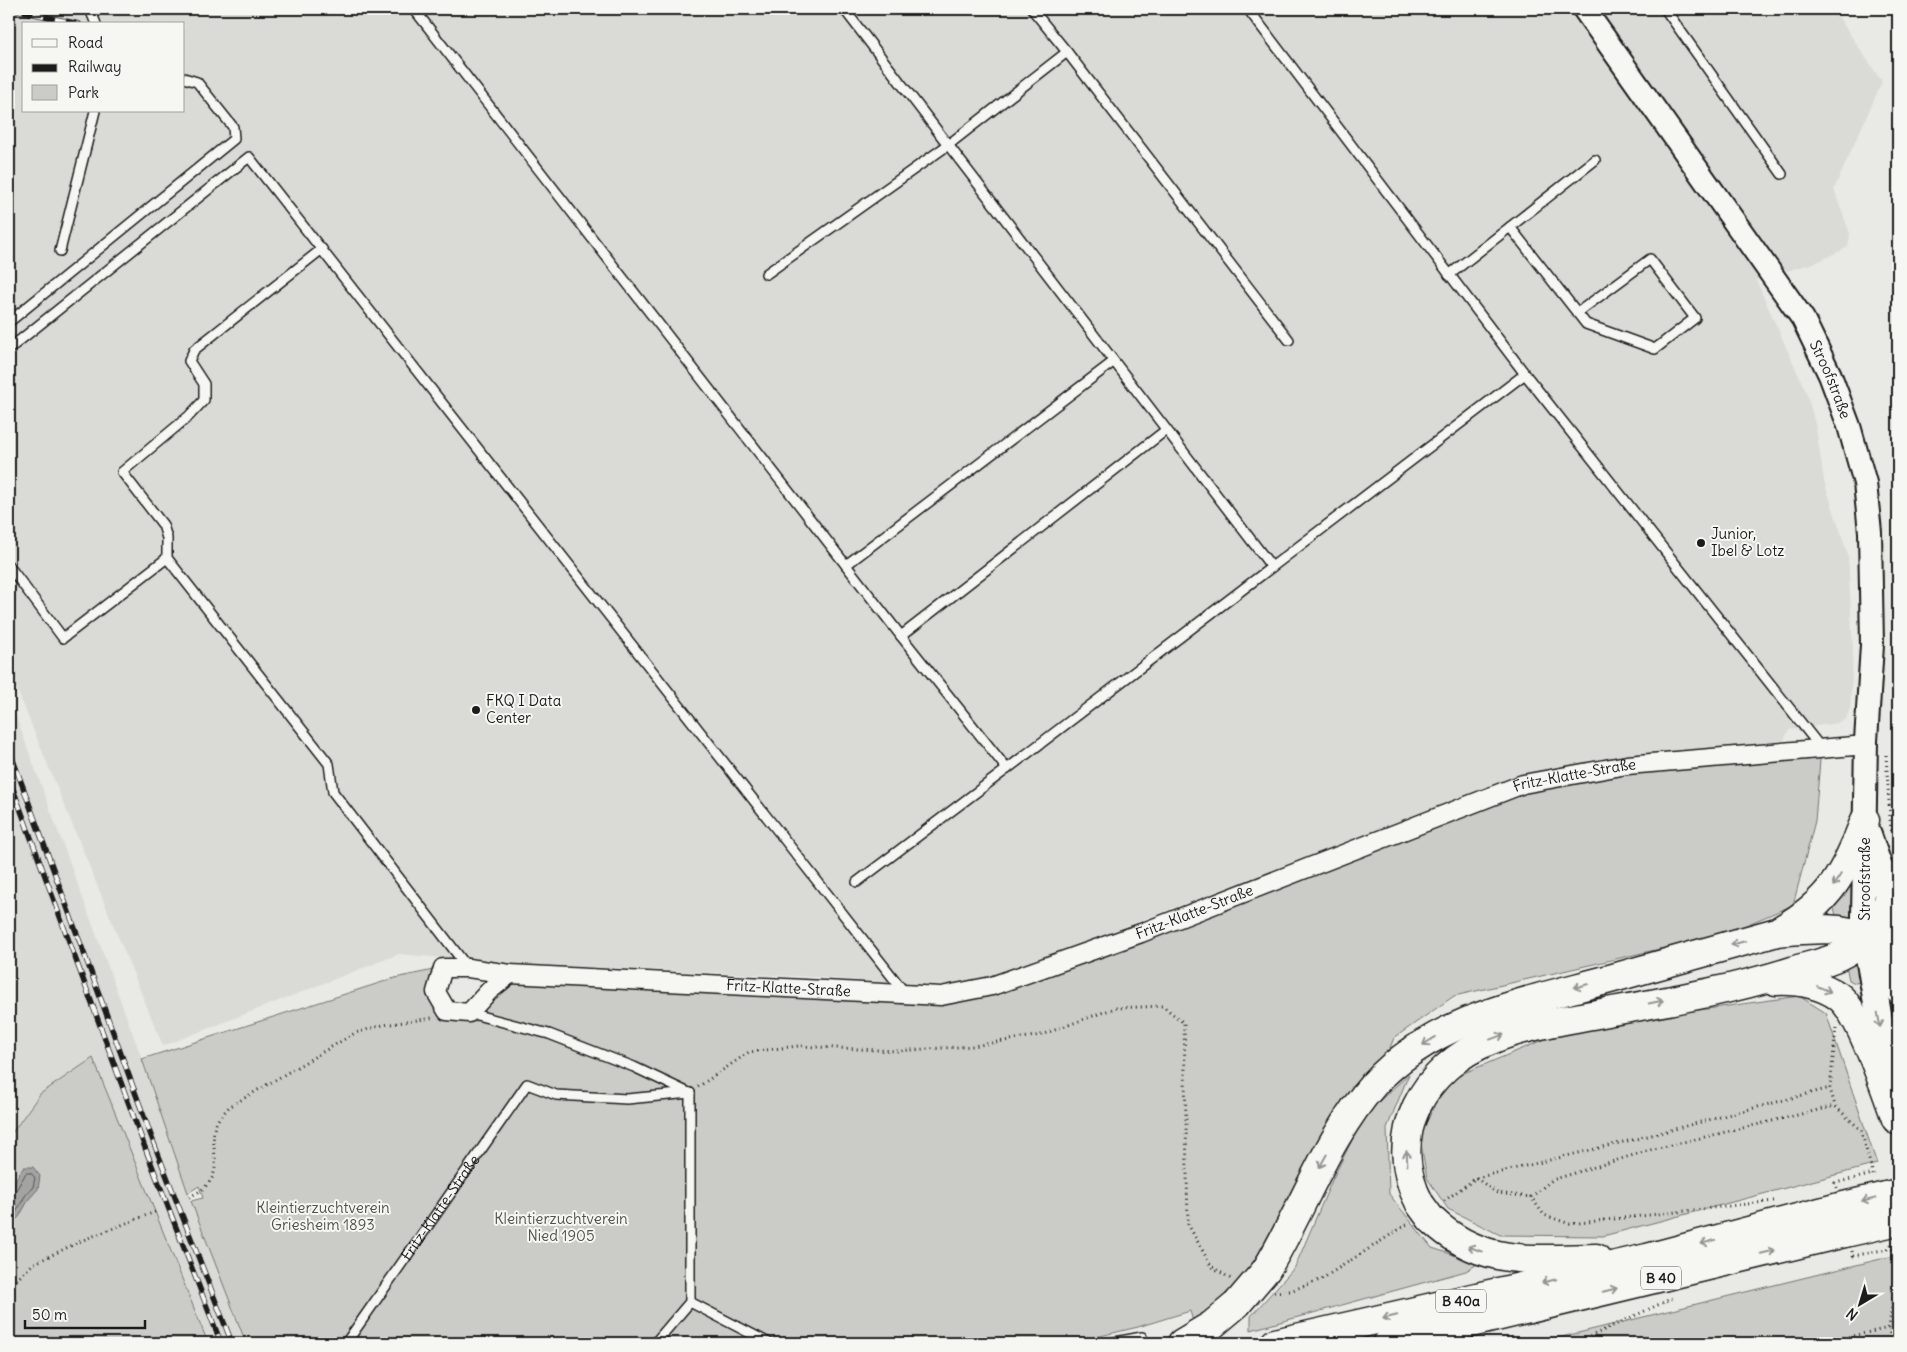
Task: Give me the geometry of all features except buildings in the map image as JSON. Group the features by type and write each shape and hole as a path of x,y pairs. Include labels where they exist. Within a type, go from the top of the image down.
{"highway":[{"path":"1777,932 1801,918 1820,903 1844,869 1865,820"},
{"path":"1647,1258 1522,1259 1498,1256 1460,1243 1443,1232 1425,1213 1413,1191 1408,1173 1406,1138 1418,1103 1428,1088 1453,1062 1470,1050 1490,1040 1540,1025 1759,982 1837,957 1865,938 1887,905"},
{"path":"1182,1343 1212,1325 1237,1294 1266,1281 1321,1165 1357,1106 1395,1064 1440,1033 1497,1011 1777,932 1809,929 1830,930 1865,938 1875,944 1894,962"},
{"path":"1759,982 1803,982 1839,996 1866,1038 1897,1125"},
{"name":"B 40","path":"1647,1258 1837,1195 1898,1193"},
{"name":"B 40","path":"1478,1322 1849,1245 1898,1221"},
{"name":"B 40a","path":"1275,1343 1647,1258"},
{"path":"1449,1343 1478,1322"},
{"name":"B 40a","path":"1388,1343 1478,1322"}],"main road":[{"path":"1887,905 1898,991"},
{"path":"1865,938 1897,1125"}],"street":[{"name":"Stroofstraße","path":"1584,9 1802,319 1830,375 1849,426 1865,483 1870,532 1876,746 1865,820 1863,917 1865,938"},
{"name":"Fritz-Klatte-Straße","path":"447,1011 436,992 443,968 468,968 510,974 941,996 992,986 1142,933 1523,784 1626,765 1821,748 1876,746"},
{"name":"Stroofstraße","path":"1865,820 1891,868 1887,905"},
{"path":"447,1011 469,1013 489,991 510,974"}],"lane":[{"path":"90,9 95,22"},
{"path":"414,9 1007,769"},
{"path":"844,9 1271,566"},
{"path":"1032,9 1289,340"},
{"path":"1248,9 1525,374 1821,748"},
{"path":"1665,9 1782,174"},
{"path":"766,274 948,145 1067,52"},
{"path":"9,322 234,139 233,127 196,82 185,78"},
{"path":"60,251 94,112"},
{"path":"9,349 249,156 905,993"},
{"path":"1450,275 1595,160"},
{"path":"1510,227 1577,313 1586,324 1655,349 1695,318 1650,260 1577,313"},
{"path":"322,249 194,350 189,361 204,384 204,400 189,416 122,472 163,525 167,538 167,558 330,764 333,792 468,968"},
{"path":"846,565 1113,362"},
{"path":"857,882 1525,374"},
{"path":"902,636 1166,430"},
{"path":"9,566 63,638 167,558"},
{"path":"469,1013 549,1034 634,1067 690,1093 690,1302 655,1343"},
{"name":"Fritz-Klatte-Straße","path":"346,1343 527,1084 556,1095 627,1099 690,1093"},
{"path":"690,1302 769,1343"},
{"path":"1110,1343 1142,1337"}],"path":[{"path":"1876,746 1891,868"},
{"path":"690,1093 749,1052 798,1046 896,1051 973,1046 1041,1035 1115,1008 1163,1006 1184,1023 1188,1224 1211,1266 1237,1294"},
{"path":"189,1197 205,1187 212,1178 215,1170 214,1134 220,1116 229,1107 355,1033 383,1025 430,1019 447,1011"},
{"path":"1476,1178 1497,1193 1531,1197 1552,1180 1650,1150 1835,1106 1830,1088 1837,1025"},
{"path":"1266,1281 1290,1291 1320,1280 1463,1189 1476,1178 1830,1088"},
{"path":"1837,1195 1873,1174"},
{"path":"1531,1197 1544,1215 1570,1224 1777,1200"},
{"path":"9,1287 33,1264 83,1240 155,1212"},
{"path":"1849,1245 1892,1248"},
{"path":"1576,1343 1679,1296"},
{"path":"1819,1343 1889,1328"}],"shaded area":[{"path":"9,9 1833,9 1882,82 1834,189 1850,234 1848,247 1817,262 1756,280 1807,394 1816,428 1824,481 1848,555 1853,652 1850,709 1846,719 1837,723 1789,730 1784,740 1775,743 1592,760 1531,773 1004,973 965,984 912,985 814,977 499,963 399,954 163,1046 9,670"},
{"path":"9,698 142,1059 188,1193 246,1343 208,1343 93,1058 40,1094 9,1137"}],"green space":[{"path":"1821,748 1815,821 1793,905 1725,934 1454,996 1394,1038 1375,1084 1304,1201 1197,1335 1190,1311 1138,1327 1071,1343 246,1343 191,1201 203,1198 199,1186 188,1193 142,1059 395,978 443,968 447,1011 469,1013 510,974 905,993 992,986 1523,784"},
{"path":"1851,873 1855,924 1837,919 1832,901"},
{"path":"1857,959 1861,982 1855,983 1849,980 1846,965"},
{"path":"1799,996 1826,1013 1877,1164 1603,1236 1500,1235 1448,1209 1427,1178 1420,1138 1437,1098 1457,1076 1572,1028"},
{"path":"93,1058 208,1343 9,1343 9,1137 40,1094"},
{"path":"1409,1074 1387,1128 1389,1194 1432,1248 1479,1263 1466,1271 1251,1330 1251,1316 1295,1267 1333,1178 1365,1114"},
{"path":"1893,1256 1898,1282 1898,1343 1537,1343"}],"water":[{"path":"24,1167 33,1167 40,1176 38,1189 29,1199 19,1217 9,1226 10,1195 14,1182"}],"railway":[{"path":"12,9 70,22"},
{"path":"9,749 153,1141 232,1343"},
{"path":"9,778 144,1145 221,1343"}],"place":[{"name":"Junior, Ibel & Lotz","path":"1701,543"},
{"name":"FKQ I Data Center","path":"476,710"}],"park label":[{"name":"Kleintierzuchtverein Griesheim 1893","path":"323,1216"},
{"name":"Kleintierzuchtverein Nied 1905","path":"561,1228"}]}
